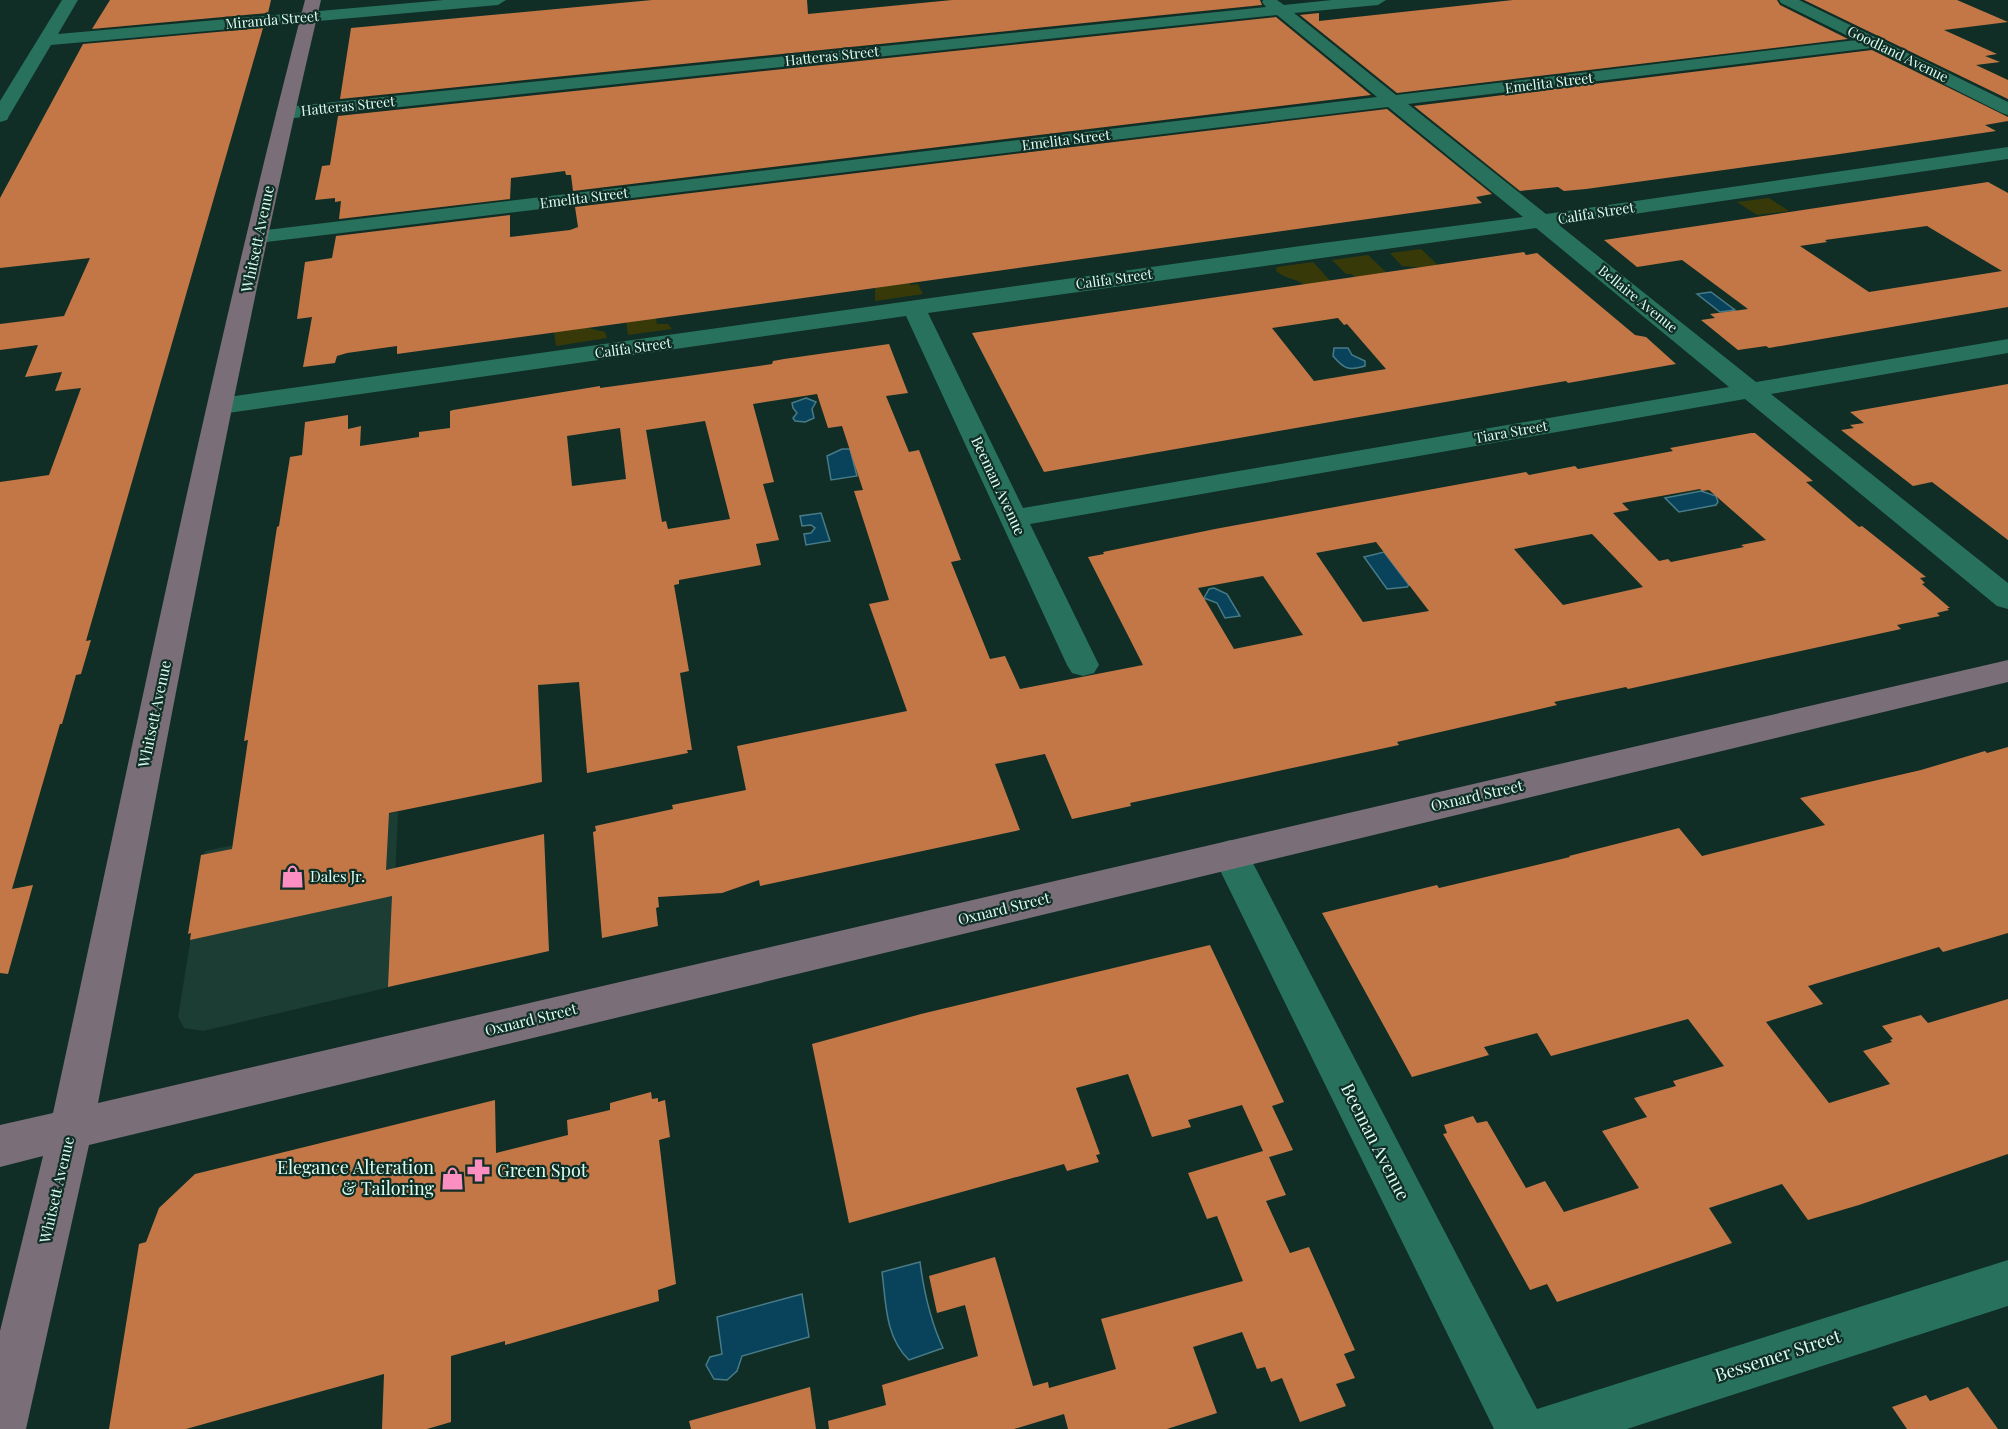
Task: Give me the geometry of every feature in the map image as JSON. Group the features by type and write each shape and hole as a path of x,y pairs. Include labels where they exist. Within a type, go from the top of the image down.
{"main road":[{"name":"Whitsett Avenue","path":"1,1429 70,1131 159,692 285,113 311,9"},
{"name":"Oxnard Street","path":"0,1146 2008,671"}],"street":[{"path":"0,116 70,0"},
{"name":"Miranda Street","path":"47,40 311,9 498,0"},
{"name":"Hatteras Street","path":"285,113 1273,5 1378,0"},
{"name":"Goodland Avenue","path":"1787,0 2008,108"},
{"name":"Bellaire Avenue","path":"1273,5 2008,599"},
{"name":"Emelita Street","path":"258,237 1875,43"},
{"name":"Califa Street","path":"221,406 1542,221 2008,153"},
{"name":"Beeman Avenue","path":"914,308 1083,665"},
{"name":"Tiara Street","path":"1013,518 2008,346"},
{"name":"Beeman Avenue","path":"1230,854 1521,1429"},
{"name":"Bessemer Street","path":"1549,1429 2008,1282"}],"shaded area":[{"path":"1769,198 1789,211 1757,215 1737,202"},
{"path":"1421,249 1442,269 1402,266 1390,253"},
{"path":"1368,255 1390,276 1361,281 1351,274 1346,274 1332,260"},
{"path":"1313,262 1335,286 1311,290 1303,283 1276,271 1277,267"},
{"path":"906,275 911,285 918,284 923,294 875,301 875,288 878,288 874,279"},
{"path":"1711,292 1735,310 1720,312 1697,294"},
{"path":"625,313 656,319 657,324 668,324 672,329 628,335"},
{"path":"584,327 605,332 607,338 556,346 554,332"},
{"path":"1334,348 1348,348 1352,355 1365,361 1365,366 1351,368 1340,364 1333,356"},
{"path":"806,398 816,402 812,409 814,418 805,422 795,421 793,418 797,413 792,403"},
{"path":"842,449 850,449 857,476 831,480 827,456"},
{"path":"1701,491 1716,496 1718,502 1716,505 1679,512 1665,498"},
{"path":"821,513 830,541 806,545 804,534 811,533 815,528 811,525 802,526 800,516"},
{"path":"1384,552 1409,585 1407,587 1387,589 1364,557"},
{"path":"1214,588 1227,594 1240,616 1225,618 1217,603 1204,598 1209,589"},
{"path":"398,812 390,987 203,1031 184,1028 178,1017 205,851"},
{"path":"920,1262 928,1306 943,1348 909,1360 895,1341 891,1330 882,1272"},
{"path":"802,1294 809,1337 742,1356 737,1371 727,1380 714,1379 706,1365 710,1357 722,1354 717,1317"}],"building":[{"path":"110,0 271,0 268,13 92,29"},
{"path":"652,0 807,0 808,14 952,0 1260,0 1262,5 340,99 351,28"},
{"path":"1513,0 1777,0 1780,5 1848,39 1397,93 1300,15 1319,13 1319,21"},
{"path":"1804,0 1957,0 2008,22 1944,30 1997,54 1985,56 2000,62 1976,65 2008,80 2008,99"},
{"path":"1276,17 1371,95 573,191 571,175 566,175 565,171 511,178 510,199 339,219 341,201 335,202 335,198 315,200 322,166 330,165 338,116"},
{"path":"263,28 86,641 91,640 81,674 76,675 62,724 60,724 12,889 33,885 8,974 0,973 0,482 49,475 81,388 55,391 62,372 25,377 38,345 0,350 0,324 64,316 90,258 0,268 0,198 83,44"},
{"path":"1872,50 2008,117 2008,121 1985,125 1996,131 1833,155 1586,189 1564,191 1558,187 1520,191 1414,106"},
{"path":"1387,109 1492,194 1476,197 1482,203 653,319 397,354 397,346 347,353 337,356 335,363 303,367 312,317 297,319 305,262 332,258 336,236 510,215 510,237 570,230 578,227 575,207"},
{"path":"1988,182 2008,193 2008,307 1769,348 1766,346 1738,350 1701,320 1715,318 1710,314 1748,309 1682,260 1637,267 1604,240","holes":["1927,226 2002,271 1869,292 1800,246 1827,242 1825,240"]},
{"path":"1524,252 1526,255 1537,253 1635,335 1646,337 1676,364 1044,472 972,333","holes":["1338,318 1344,325 1347,324 1386,369 1314,381 1272,328"]},
{"path":"889,344 908,393 886,396 909,452 919,450 961,560 951,562 990,659 1005,656 1020,689 1143,665 1088,557 1215,529 1526,472 1529,475 1575,466 1578,469 1673,451 1670,448 1751,433 1755,433 1813,481 1806,482 1859,527 1862,526 1926,577 1920,578 1925,583 1922,584 1950,608 1937,613 1940,616 1897,625 1901,629 1628,689 1626,687 1554,702 1557,705 1397,742 1399,745 1130,803 1131,806 1072,819 1045,754 995,764 1020,830 760,886 759,880 722,893 658,897 659,907 656,908 658,926 602,938 593,832 596,831 595,826 673,809 672,805 746,790 737,746 907,711 869,604 889,600 854,491 863,490 842,426 828,428 817,394 753,404 774,482 763,484 779,540 756,544 761,565 679,580 679,584 674,585 689,671 680,673 692,750 687,750 688,753 587,773 579,682 538,685 542,782 389,813 386,870 544,834 549,951 388,987 392,896 190,940 191,933 188,934 201,855 232,849 248,740 244,741 277,527 290,457 302,455 305,422 348,415 348,429 361,426 360,446 419,437 419,432 450,428 450,411 453,410 600,386 600,388 772,364 773,361","holes":["705,421 730,519 668,529 666,521 662,522 646,430","620,428 626,479 572,486 567,436","1700,489 1709,490 1766,540 1741,545 1744,547 1671,562 1668,559 1659,561 1613,513 1629,510 1622,503","1592,534 1643,587 1563,605 1514,549","1376,542 1429,611 1363,622 1316,553","1263,576 1303,635 1234,649 1198,588"]},
{"path":"2008,384 2008,540 1932,482 1913,486 1841,430 1854,428 1850,425 1864,423 1850,412"},
{"path":"2008,747 2008,933 1943,952 1939,947 1808,986 1823,1004 1766,1022 1829,1103 1890,1084 1863,1051 1892,1042 1890,1040 1893,1039 1882,1026 1921,1015 1928,1023 2008,999 2008,1154 1808,1220 1782,1184 1709,1208 1732,1243 1557,1302 1547,1284 1530,1290 1443,1134 1447,1133 1444,1125 1473,1116 1477,1123 1487,1121 1526,1188 1545,1181 1564,1212 1639,1188 1602,1131 1647,1117 1634,1098 1676,1086 1673,1081 1724,1066 1688,1019 1551,1056 1537,1033 1484,1047 1489,1055 1412,1077 1322,913 1437,885 1439,888 1570,857 1679,828 1702,856 1825,825 1800,798"},
{"path":"1210,945 1284,1102 1272,1106 1293,1150 1269,1157 1286,1195 1266,1201 1290,1253 1309,1247 1355,1350 1344,1354 1355,1378 1336,1384 1346,1406 1300,1422 1282,1378 1271,1382 1265,1367 1257,1369 1242,1332 1193,1347 1217,1413 1167,1429 1068,1429 1064,1414 1014,1429 829,1429 828,1421 886,1405 882,1385 978,1356 965,1305 937,1313 929,1276 995,1257 1033,1386 1048,1382 1049,1388 1116,1369 1101,1319 1243,1281 1217,1216 1207,1219 1188,1173 1263,1151 1242,1105 1188,1120 1191,1127 1152,1137 1128,1074 1076,1088 1100,1154 1096,1155 1099,1162 1067,1171 1064,1164 849,1223 812,1044 921,1014"},
{"path":"651,1092 652,1099 658,1098 658,1102 665,1100 670,1137 659,1140 676,1284 658,1290 659,1301 505,1345 505,1341 451,1356 451,1422 427,1429 382,1429 384,1374 186,1429 109,1429 139,1244 146,1242 159,1208 195,1174 495,1100 496,1153 568,1135 567,1120 610,1110 610,1103"},
{"path":"810,1387 816,1429 691,1429 689,1421"},
{"path":"1968,1387 1998,1429 1907,1429 1892,1407 1926,1395 1930,1401"}],"place":[{"name":"Dales Jr.","path":"292,877"},
{"name":"Green Spot","path":"479,1171"},
{"name":"Elegance Alteration & Tailoring","path":"452,1178"}]}
